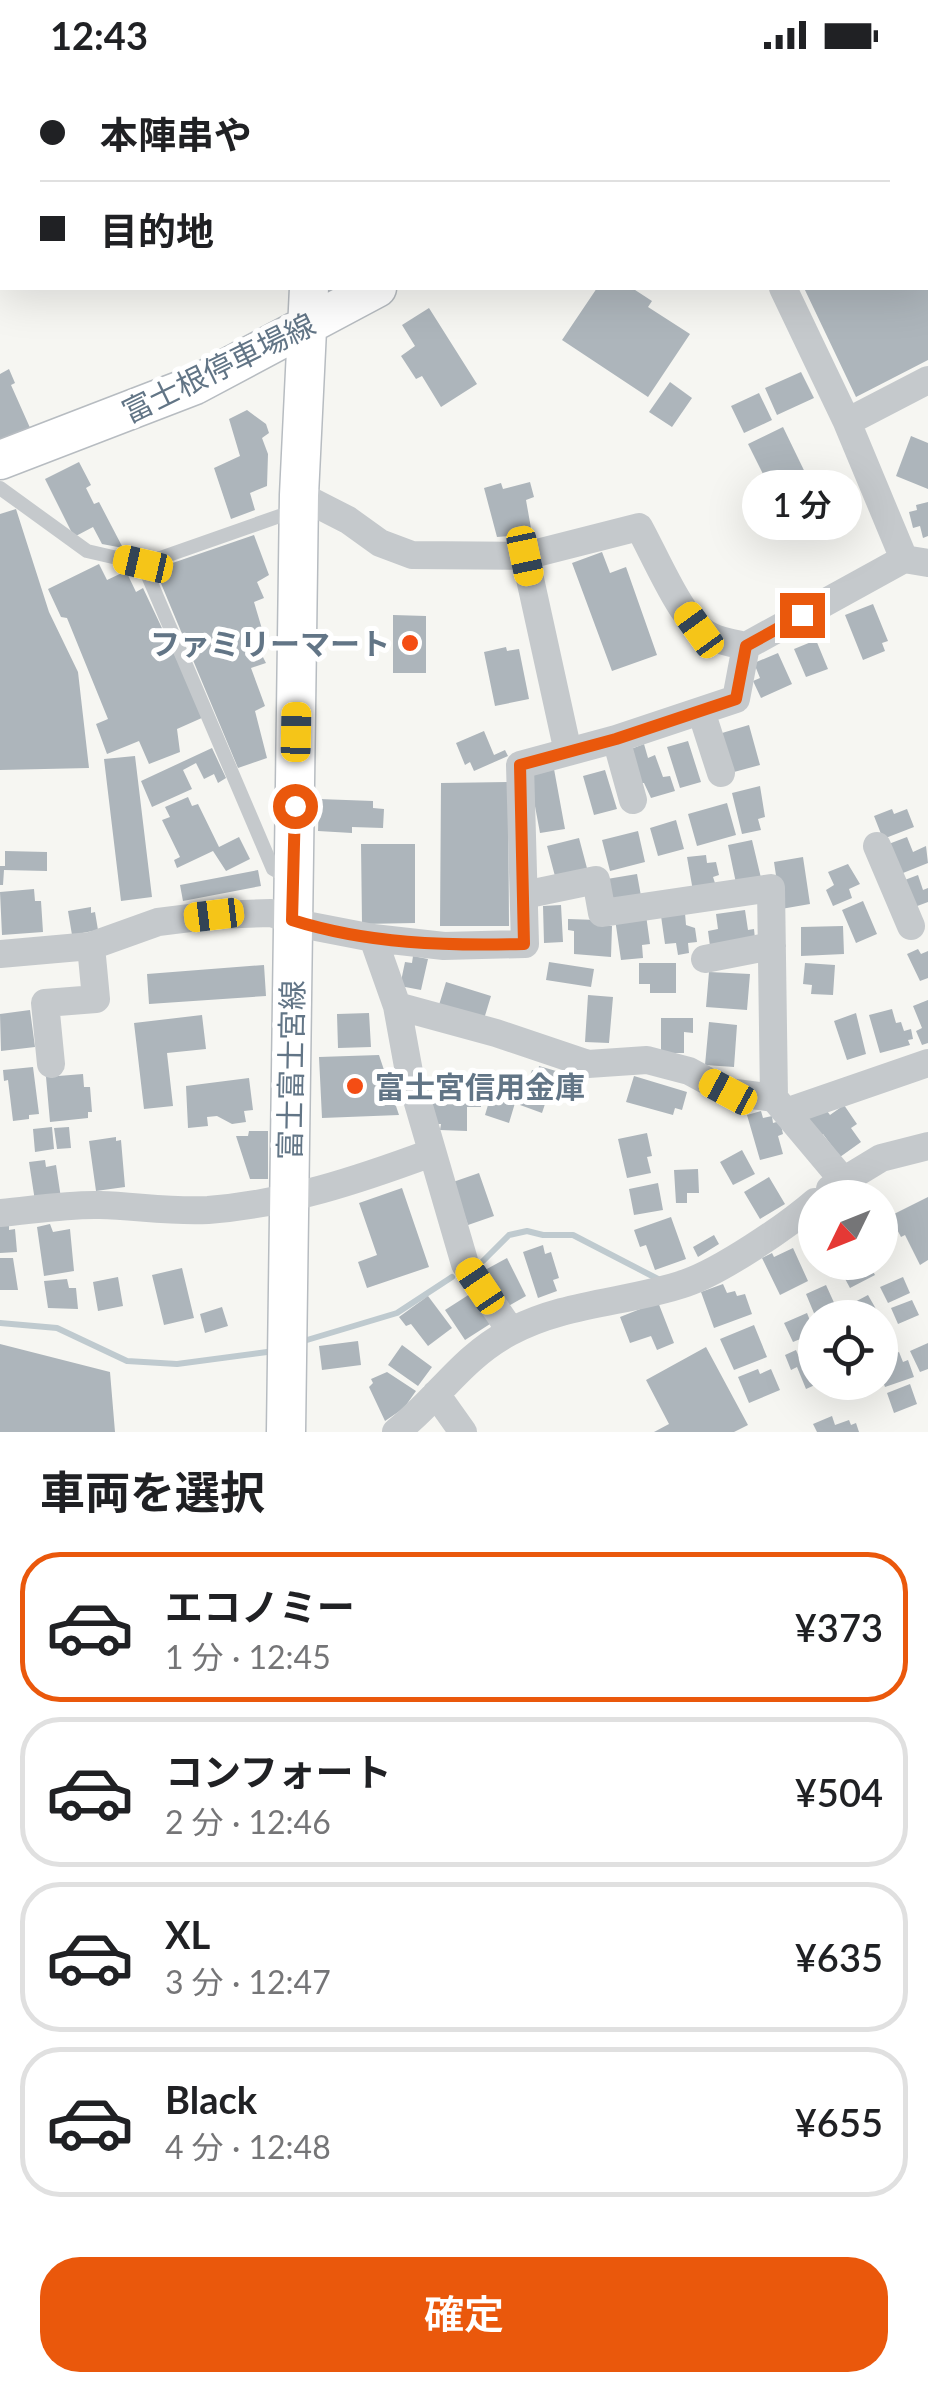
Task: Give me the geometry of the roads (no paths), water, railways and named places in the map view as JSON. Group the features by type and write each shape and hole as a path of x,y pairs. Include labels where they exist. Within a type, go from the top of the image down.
{"main road":[{"name":"富士根停車場線","path":"0,460 195,385 308,306 369,290"},
{"name":"富士富士宮線","path":"286,1432 298,502 308,306"}],"street":[{"path":"298,502 348,520 380,543 412,555 525,556 639,527 680,604 699,630 746,646 916,561 784,290"},
{"path":"847,422 928,380"},
{"path":"525,556 568,752"},
{"path":"0,954 91,946 158,922 271,913 373,938 444,946 524,944 520,765 616,739 736,699 746,646"},
{"path":"701,711 721,774"},
{"path":"616,739 634,800"},
{"path":"877,846 913,925"},
{"path":"524,895 596,880 602,913 771,888 779,1105 842,1179 881,1158 928,1146"},
{"path":"373,938 398,1006 409,1072 465,1264 511,1331"},
{"path":"51,1064 45,1003 96,999 91,946"},
{"path":"705,958 772,946"},
{"path":"398,1006 588,1064 647,1060 689,1070 728,1092 779,1105 928,1062"},
{"path":"0,1213 98,1205 207,1210 289,1199 431,1153"},
{"path":"396,1432 474,1354 511,1331 557,1311 687,1283 798,1217"},
{"path":"436,1394 463,1432"}],"lane":[{"path":"0,488 87,551 143,564 298,502"},
{"path":"143,564 273,870 294,881"}],"waterway":[{"path":"483,1261 509,1235 527,1231 573,1235 658,1279"},
{"path":"307,1340 397,1313 452,1277"},
{"path":"0,1323 57,1328 127,1361 177,1364 267,1352"}],"place":[{"name":"ファミリーマート","path":"410,643"},
{"name":"富士宮信用金庫","path":"355,1086"}]}
